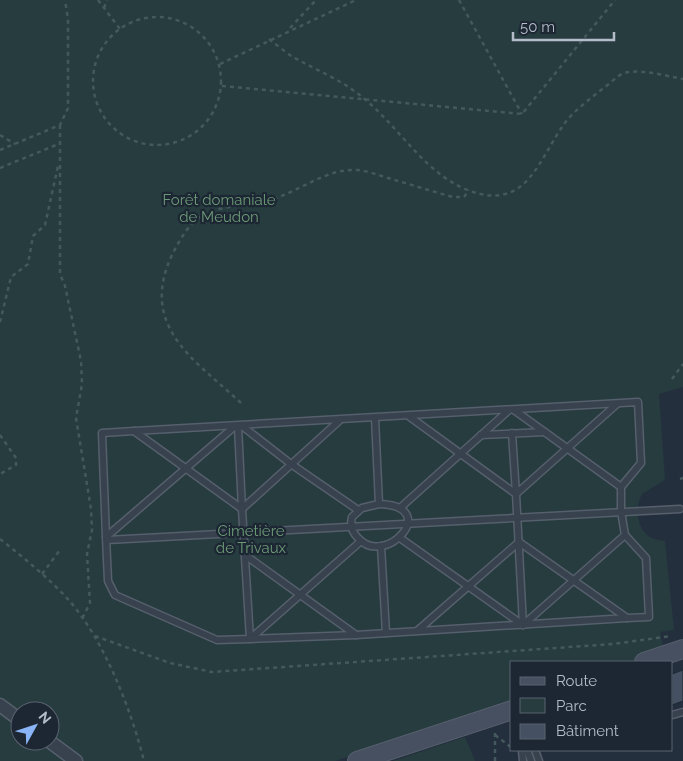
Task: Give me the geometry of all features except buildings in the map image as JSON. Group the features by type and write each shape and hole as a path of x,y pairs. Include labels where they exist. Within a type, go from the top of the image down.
{"main road":[{"path":"646,661 680,644"},
{"path":"357,761 510,711"}],"street":[{"path":"60,750 76,761"}],"lane":[{"path":"638,402 641,463 622,487 621,511 625,535 646,558 649,617 356,635 217,640 115,595 108,581 102,433 617,404 638,402"},
{"path":"516,494 617,404"},
{"path":"511,410 622,487"},
{"path":"400,508 481,434 511,410"},
{"path":"410,417 516,494"},
{"path":"375,418 379,504"},
{"path":"242,509 339,421"},
{"path":"238,426 358,510"},
{"path":"106,539 238,426"},
{"path":"238,426 250,639"},
{"path":"134,431 242,509"},
{"path":"481,434 544,432"},
{"path":"512,433 524,625"},
{"path":"379,504 394,505 400,508 407,517 408,523 400,538 381,546 361,542 351,526 352,517 358,510 379,504"},
{"path":"106,539 680,509"},
{"path":"524,625 625,535"},
{"path":"400,538 524,625"},
{"path":"250,639 361,542"},
{"path":"519,542 627,618"},
{"path":"417,631 519,542"},
{"path":"381,546 386,633"},
{"path":"245,556 356,635"}],"path":[{"path":"65,0 68,19 68,108 60,125 60,274 65,286 81,361 82,384 76,418 92,530 88,554 90,603 82,619"},
{"path":"98,0 120,29"},
{"path":"104,8 107,0"},
{"path":"288,30 316,0"},
{"path":"220,64 288,30 356,0"},
{"path":"459,0 522,114"},
{"path":"522,114 615,0"},
{"path":"153,16 174,19 194,28 210,44 220,64 222,86 216,107 204,125 187,138 166,145 146,144 126,137 110,125 99,108 94,88 94,68 102,49 120,29 131,22 153,16"},
{"path":"269,40 293,57 326,73 365,99 428,162 447,178 469,190 493,197 505,195 520,187 534,176 568,120 582,105 616,77 629,72 683,79"},
{"path":"222,86 522,114"},
{"path":"0,150 60,125"},
{"path":"0,135 14,144"},
{"path":"0,168 61,142"},
{"path":"0,322 11,277 28,264 33,236 45,226 59,162"},
{"path":"241,403 180,348 167,322 162,301 164,277 180,240 192,224 205,214 222,208 256,204 287,195 340,170 360,170 453,197 464,197 469,190"},
{"path":"672,379 683,364"},
{"path":"0,435 16,458 16,465 0,474"},
{"path":"0,538 67,598 95,636 136,727 144,761"},
{"path":"42,574 60,550"},
{"path":"95,636 170,663 212,672 614,644 673,635 680,644"},
{"path":"495,761 495,735 510,746"}],"green space":[{"name":"Forêt domaniale de Meudon","path":"0,0 683,0 683,387 659,394 665,480 642,494 638,505 639,523 645,533 653,539 665,541 674,630 660,632 664,651 632,661 510,661 510,702 335,761 0,761"},
{"path":"465,737 475,761 393,761"}],"park label":[{"name":"Cimetière de Trivaux","path":"251,540"}]}
